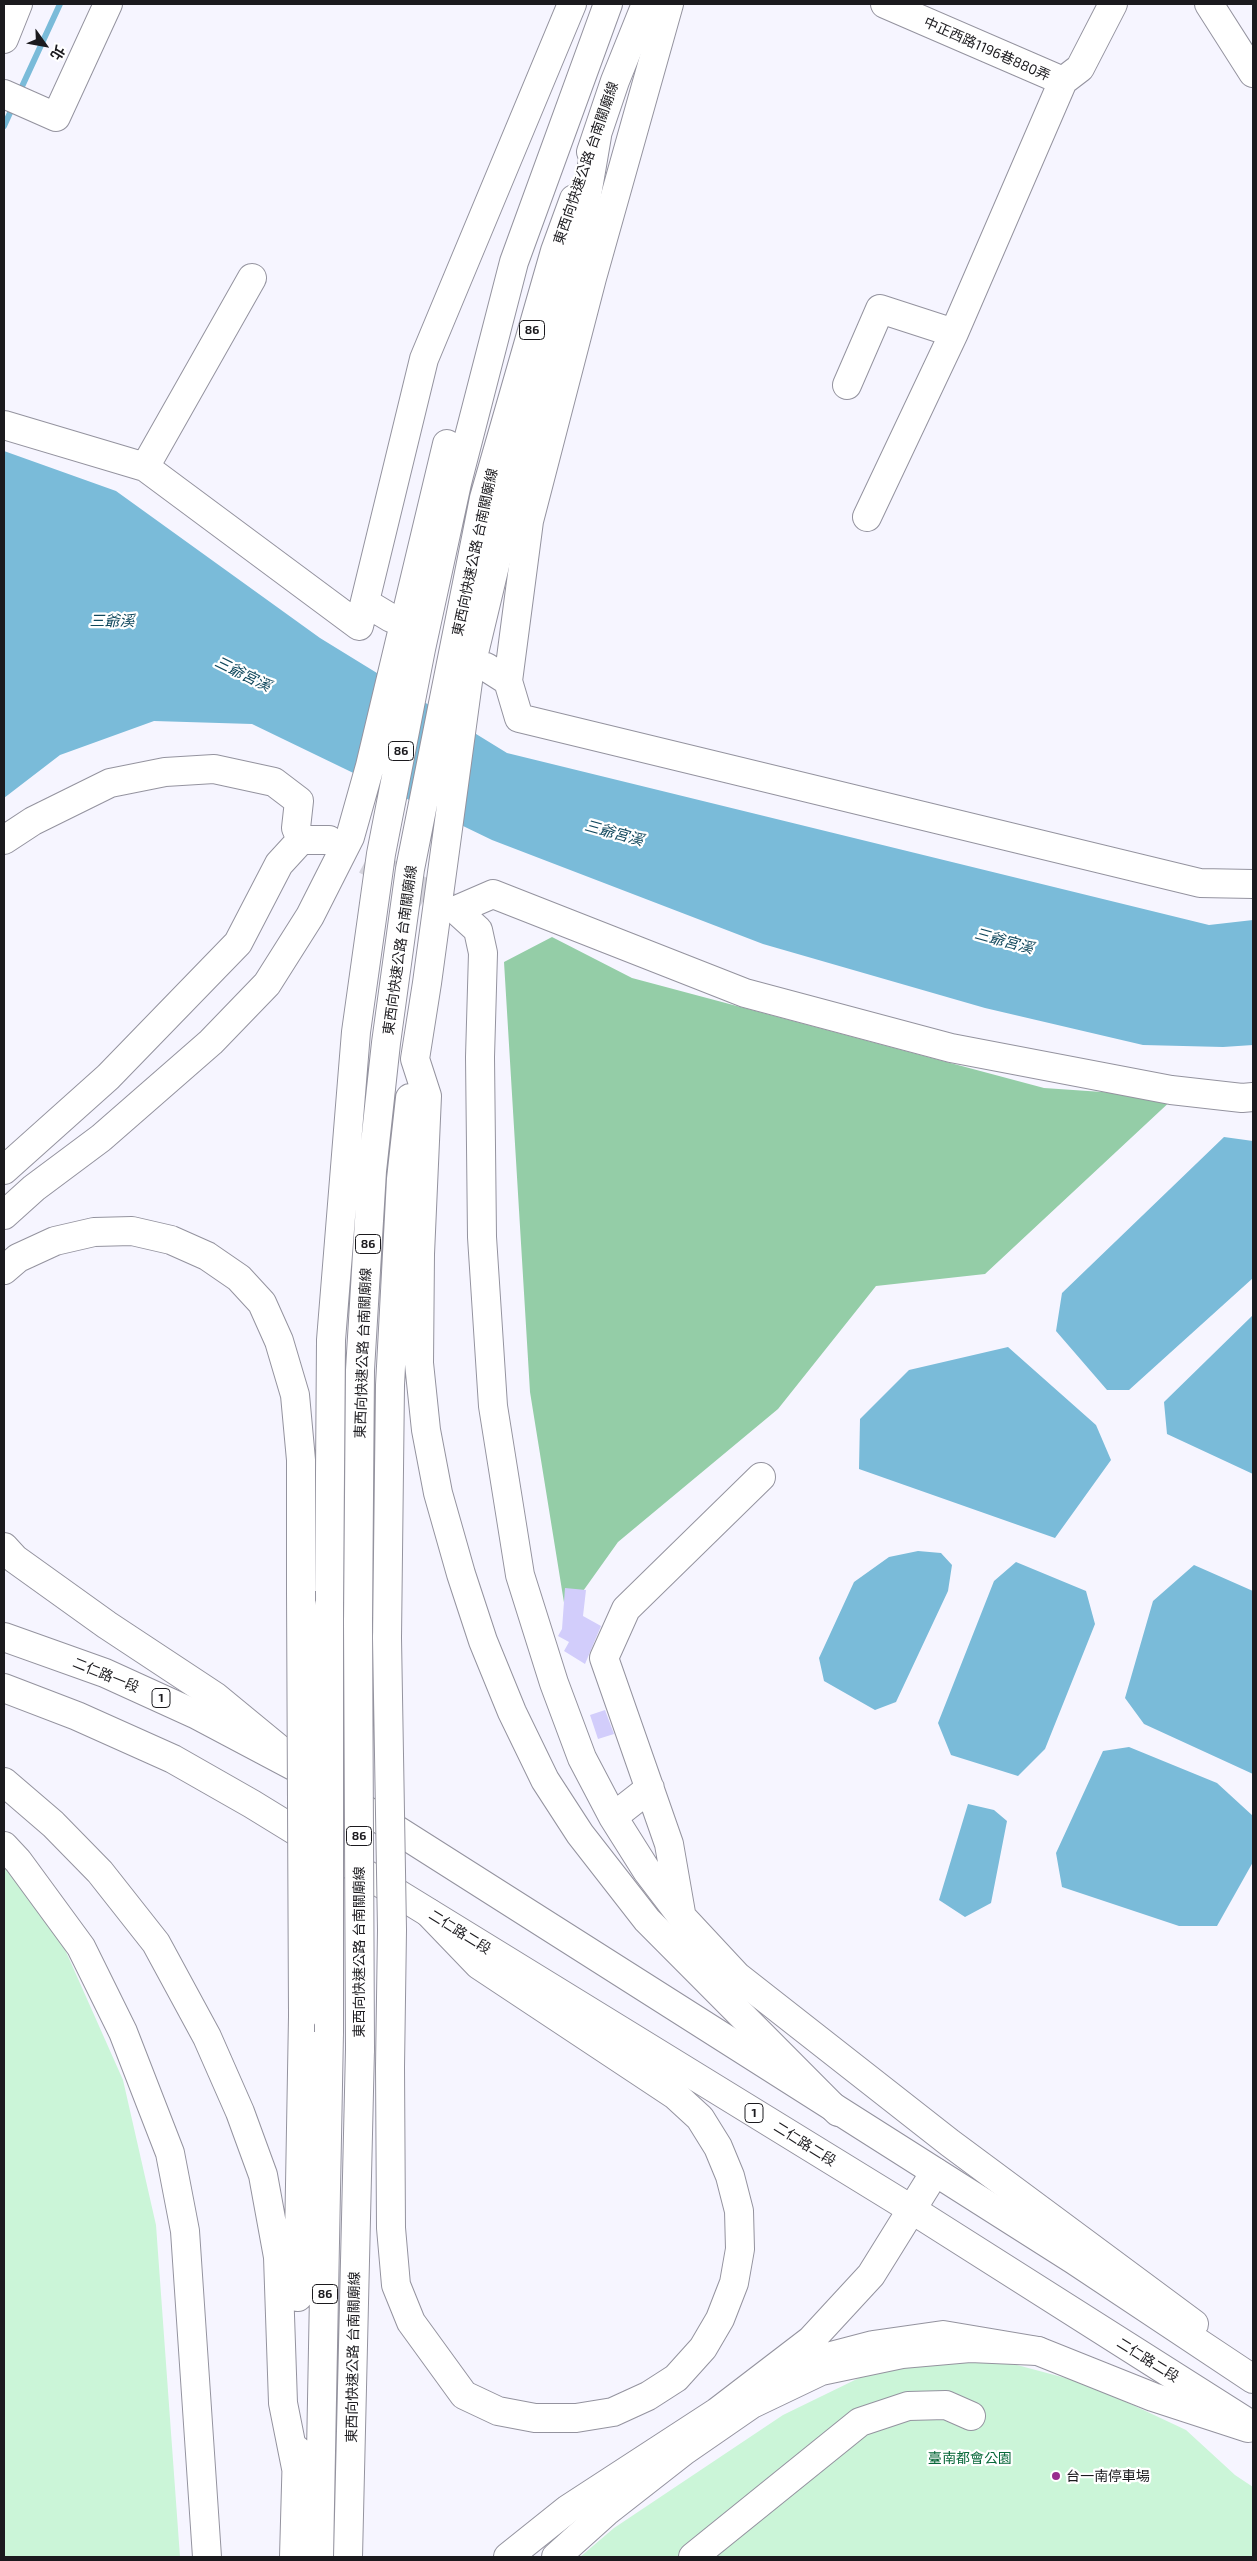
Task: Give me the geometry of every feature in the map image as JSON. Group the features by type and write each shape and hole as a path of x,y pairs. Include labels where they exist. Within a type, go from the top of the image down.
{"main road":[{"path":"4,39 18,4"},
{"path":"4,94 56,117 108,4"},
{"path":"4,425 145,467 359,626 424,359 572,4"},
{"path":"4,1215 34,1188 100,1138 158,1090 211,1042 267,984 310,916 370,766 404,635 438,477 462,394 514,262 608,4"},
{"name":"東西向快速公路 台南關廟線","path":"348,2557 360,2049 358,1622 360,1370 372,1171 386,1043 410,869 479,672 484,498 555,251 597,136 615,80 646,4"},
{"path":"429,1913 479,1965 675,2095 700,2118 718,2147 730,2176 738,2211 740,2249 734,2283 720,2319 703,2348 676,2378 648,2396 613,2412 576,2418 535,2418 498,2411 464,2395 411,2322 396,2285 391,2228 390,2067 392,1930 387,1638 390,1385 401,1179 415,1059 441,885 479,672 529,521 592,278 669,4"},
{"name":"中正西路1196巷880弄","path":"885,4 1063,81"},
{"path":"867,517 954,333 1063,81 1080,68 1113,4"},
{"path":"1209,4 1253,73"},
{"path":"145,467 252,278"},
{"path":"847,384 880,309 954,333"},
{"path":"366,603 404,635"},
{"name":"86","path":"318,2557 329,2032 329,1606 332,1331 356,1032 381,854 404,635"},
{"path":"479,672 519,718 1200,883 1253,884"},
{"path":"4,840 33,821 110,784 164,772 214,769 274,782 299,801 296,828 301,840"},
{"path":"4,1170 108,1077 238,943 279,864 301,840 340,838"},
{"path":"1253,1097 1242,1098 1171,1090 951,1048 744,993 493,894 456,910 478,930 483,952 480,1057 482,1237 494,1406 520,1575 554,1683 582,1758 614,1817 647,1871 682,1917 737,1976 950,2144 1168,2306 1253,2365"},
{"path":"415,1059 427,1096 420,1254 419,1363 426,1430 438,1493 460,1574 483,1641 512,1712 545,1780 580,1834 647,1920 838,2112"},
{"path":"4,1270 18,1258 55,1241 94,1232 132,1231 171,1240 207,1256 239,1278 262,1303 280,1341 295,1395 301,1460 303,2016 297,2263 300,2399 294,2557"},
{"path":"682,1917 669,1844 604,1658 626,1609 761,1477"},
{"path":"4,1547 15,1559 107,1625 216,1697 312,1776"},
{"name":"二仁路一段","path":"4,1637 105,1673 168,1701 312,1776"},
{"name":"二仁路二段","path":"4,1688 77,1716 173,1759 252,1804 911,2209 1253,2428"},
{"name":"1","path":"312,1776 838,2112 1074,2260 1253,2379"},
{"path":"4,1782 53,1824 100,1872 156,1944 207,2037 240,2112 263,2175 278,2257 283,2403 296,2468"},
{"path":"614,1817 650,1788"},
{"path":"4,1846 18,1861 80,1947 123,2032 170,2153 185,2231 207,2557"},
{"path":"508,2557 568,2509 717,2412 811,2340 840,2311 871,2275 935,2172"},
{"path":"717,2412 831,2356 873,2345 943,2335 1038,2351 1152,2397 1253,2428"},
{"path":"556,2557 606,2512 684,2450 752,2404 821,2371 902,2354 970,2348 1038,2351"},
{"path":"693,2557 860,2422 908,2406 946,2405 971,2416"}],"green space":[{"path":"552,937 632,978 1044,1088 1175,1097 985,1274 876,1286 778,1409 618,1542 566,1615 530,1392 504,962"},
{"path":"4,1860 59,1936 123,2080 156,2225 180,2557 4,2557"},
{"name":"臺南都會公園","path":"972,2358 1017,2365 1088,2384 1186,2430 1235,2475 1253,2487 1253,2557 580,2557 614,2528 783,2415 861,2377 930,2360"}],"water":[{"name":"三爺溪","path":"4,451 116,491 320,638 507,753 1209,925 1253,920 1253,1045 1223,1047 1143,1045 985,1008 763,944 492,840 252,724 154,721 60,755 4,798"},
{"path":"1224,1137 1253,1141 1253,1278 1129,1390 1107,1390 1056,1331 1062,1293"},
{"path":"1253,1315 1253,1474 1167,1434 1164,1402"},
{"path":"1008,1347 1096,1425 1111,1460 1055,1538 859,1469 860,1419 909,1370"},
{"path":"918,1551 941,1553 952,1565 948,1591 896,1702 875,1710 824,1681 819,1658 854,1582 889,1557"},
{"path":"1016,1562 1086,1591 1095,1624 1045,1749 1018,1776 951,1755 938,1723 994,1581"},
{"path":"1194,1565 1253,1591 1253,1774 1144,1724 1125,1698 1153,1601"},
{"path":"1129,1747 1217,1783 1253,1816 1253,1862 1217,1926 1179,1926 1062,1887 1056,1853 1103,1751"},
{"path":"968,1804 994,1810 1007,1821 991,1903 965,1917 939,1900"}],"building":[{"path":"565,1588 586,1590 583,1616 601,1626 585,1664 564,1651 569,1642 558,1636 562,1629"},
{"path":"605,1710 614,1734 598,1739 590,1715"}],"waterway":[{"path":"19,93 60,4"},
{"path":"4,126 14,104"}],"tunnel":[{"path":"329,840 456,910"}],"place":[{"name":"台一南停車場","path":"1056,2476"}],"water label":[{"name":"三爺宮溪","path":"243,674"},
{"name":"三爺宮溪","path":"614,833"},
{"name":"三爺宮溪","path":"1004,941"}]}
